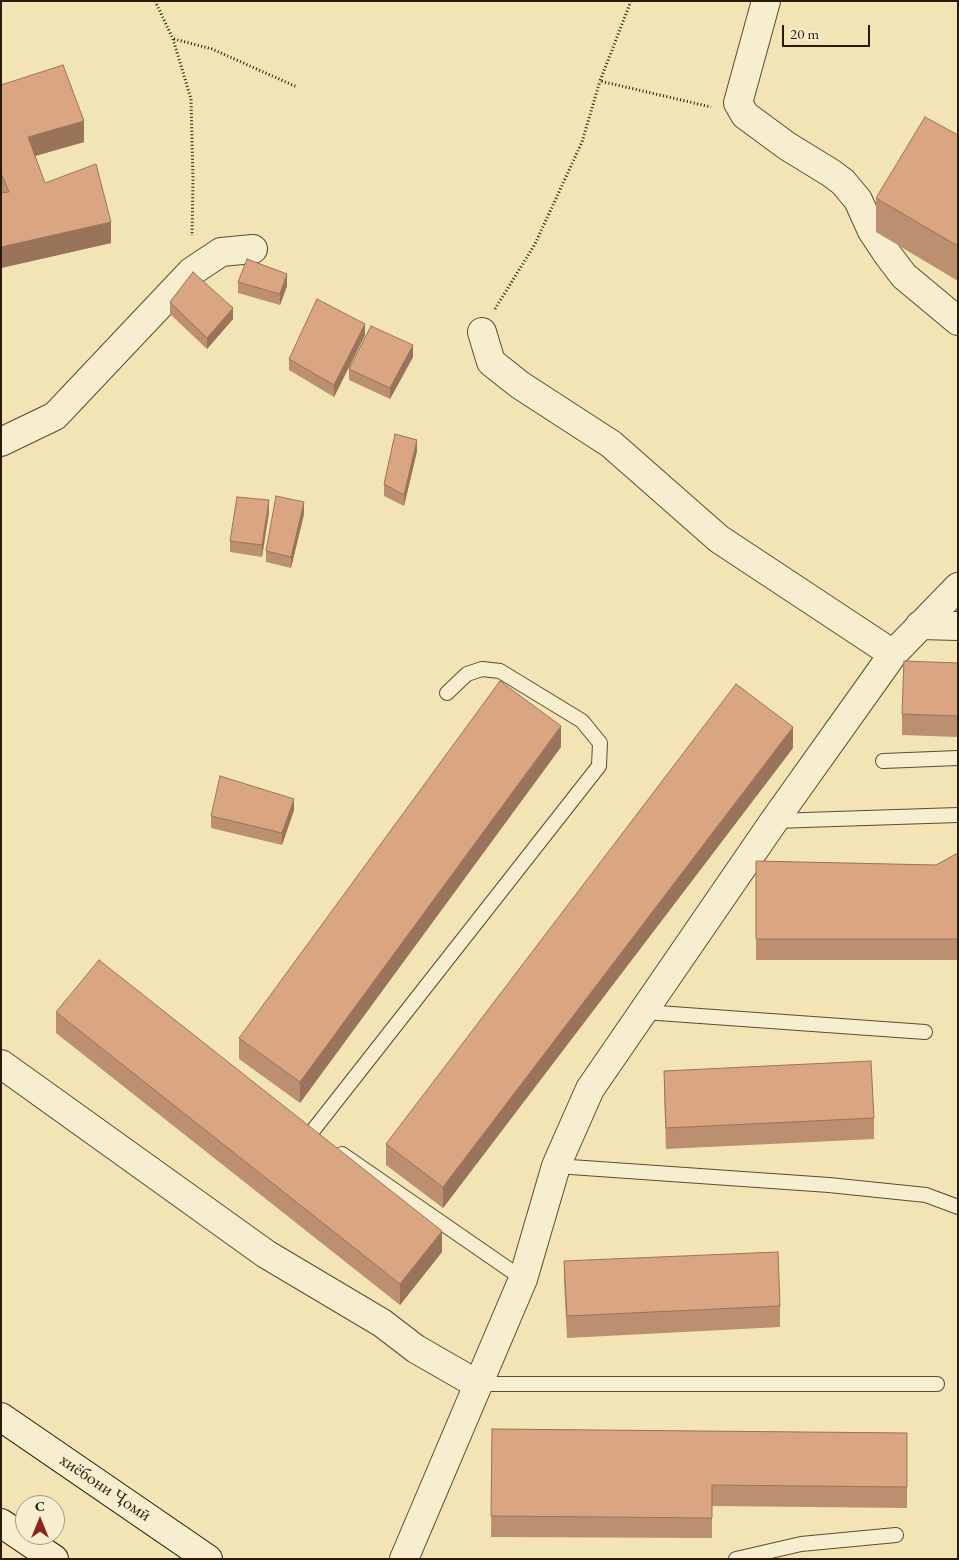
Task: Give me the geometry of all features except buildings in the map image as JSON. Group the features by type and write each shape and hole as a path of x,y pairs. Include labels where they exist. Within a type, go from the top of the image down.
{"street":[{"path":"766,1 738,104 744,115 787,146 832,173 843,182 858,200 872,231 904,276 958,321"},
{"path":"1,442 55,416 191,272 221,252 253,249"},
{"path":"482,332 491,362 520,385 611,444 719,539 892,654"},
{"path":"404,1559 522,1279 556,1166 590,1089 774,821 892,654 958,587"},
{"path":"920,625 958,626"},
{"path":"1,1064 266,1254 382,1324 416,1349 477,1384"},
{"name":"хиёбони Ҷомӣ","path":"1,1417 208,1559"},
{"path":"1,1523 54,1559"}],"lane":[{"path":"447,693 467,674 482,669 500,671 582,720 600,743 599,766 315,1135 522,1279"},
{"path":"883,761 958,758"},
{"path":"774,821 958,815"},
{"path":"644,1012 925,1032"},
{"path":"556,1166 829,1185 926,1195 958,1207"},
{"path":"477,1384 937,1384"},
{"path":"736,1559 801,1544 896,1535"}],"path":[{"path":"155,1 173,39 191,99 193,181 191,272"},
{"path":"482,332 535,244 582,142 600,81 631,1"},
{"path":"173,39 212,49 297,87"},
{"path":"600,81 744,115"}]}
